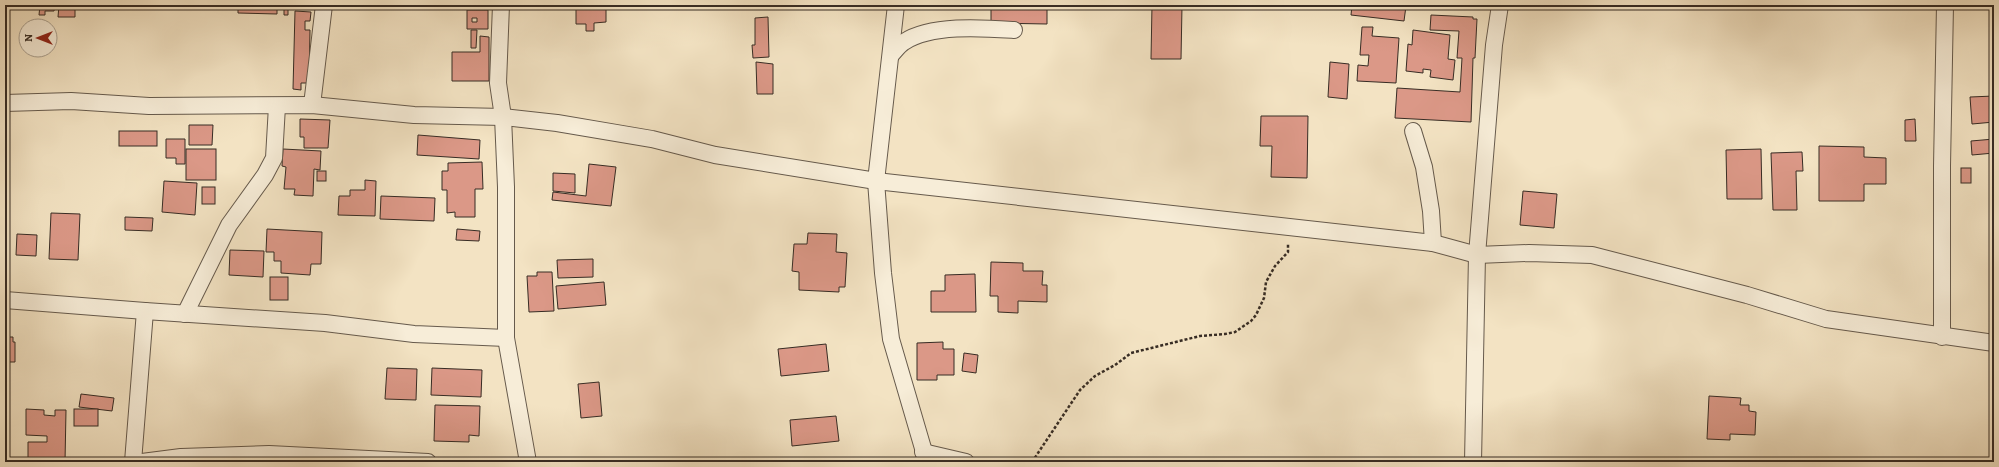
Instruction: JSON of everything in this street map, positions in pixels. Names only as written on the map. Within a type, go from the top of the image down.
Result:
[{"type":"street","points":[[312,105],[324,5]]},
{"type":"street","points":[[501,5],[498,83],[503,117],[506,187],[506,338],[528,462]]},
{"type":"street","points":[[896,5],[876,181],[883,273],[891,339],[925,457],[966,462]]},
{"type":"street","points":[[1473,462],[1477,255],[1494,45],[1500,5]]},
{"type":"street","points":[[1942,337],[1942,166],[1945,5]]},
{"type":"street","points":[[891,55],[904,42],[922,34],[974,28],[1014,30]]},
{"type":"street","points":[[5,103],[71,101],[149,106],[312,105],[414,115],[503,117],[557,123],[652,139],[715,155],[876,181],[1433,243],[1477,255],[1529,253],[1592,255],[1732,291],[1826,319],[1942,337],[1994,343]]},
{"type":"street","points":[[185,314],[229,225],[265,176],[274,158],[277,106]]},
{"type":"street","points":[[1412,131],[1424,167],[1432,211],[1433,243]]},
{"type":"street","points":[[5,300],[325,323],[414,334],[506,338]]},
{"type":"street","points":[[133,462],[145,311]]},
{"type":"street","points":[[142,462],[181,457],[269,454],[428,462]]},
{"type":"path","points":[[1032,462],[1080,390],[1095,376],[1116,365],[1131,353],[1200,336],[1230,333],[1251,321],[1264,298],[1266,282],[1275,266],[1288,252],[1288,226]]},
{"type":"building","points":[[40,5],[55,5],[54,11],[45,11],[45,15],[39,15]]},
{"type":"building","points":[[59,5],[83,5],[82,8],[75,8],[75,17],[58,17]]},
{"type":"building","points":[[238,5],[288,5],[288,15],[284,15],[284,8],[277,8],[277,14],[238,13]]},
{"type":"building","points":[[576,5],[600,5],[600,8],[606,7],[606,22],[594,23],[594,31],[586,31],[586,24],[576,24]]},
{"type":"building","points":[[991,5],[1047,5],[1047,24],[991,23]]},
{"type":"building","points":[[1152,5],[1182,6],[1181,59],[1151,59]]},
{"type":"building","points":[[1352,5],[1406,6],[1404,21],[1351,15]]},
{"type":"building","points":[[467,10],[488,10],[488,29],[467,29]],"holes":[[[472,18],[477,18],[477,22],[472,22]]]},
{"type":"building","points":[[295,11],[311,12],[310,21],[305,21],[305,30],[310,30],[309,83],[301,83],[301,90],[293,89]]},
{"type":"building","points":[[1431,15],[1473,17],[1473,19],[1477,19],[1475,58],[1473,58],[1471,122],[1395,118],[1397,88],[1460,92],[1462,58],[1457,58],[1459,31],[1430,30]]},
{"type":"building","points":[[768,17],[769,57],[753,58],[752,45],[755,45],[755,18]]},
{"type":"building","points":[[1362,27],[1373,27],[1372,36],[1399,38],[1396,83],[1357,81],[1358,65],[1368,66],[1369,55],[1360,55]]},
{"type":"building","points":[[471,30],[477,30],[476,48],[471,48]]},
{"type":"building","points":[[1413,30],[1450,35],[1448,59],[1455,60],[1453,80],[1430,77],[1431,70],[1423,69],[1423,73],[1406,71],[1408,44],[1412,45]]},
{"type":"building","points":[[480,36],[489,37],[489,81],[452,81],[452,52],[480,52]]},
{"type":"building","points":[[756,62],[773,64],[773,94],[757,94]]},
{"type":"building","points":[[1330,62],[1349,64],[1347,99],[1328,97]]},
{"type":"building","points":[[1994,96],[1994,122],[1972,124],[1970,97]]},
{"type":"building","points":[[1261,116],[1308,116],[1307,178],[1271,177],[1272,146],[1260,146]]},
{"type":"building","points":[[300,119],[330,120],[328,148],[304,148],[304,137],[300,137]]},
{"type":"building","points":[[1915,119],[1916,141],[1905,141],[1905,120]]},
{"type":"building","points":[[189,125],[213,125],[212,145],[189,145]]},
{"type":"building","points":[[119,131],[157,131],[157,146],[119,146]]},
{"type":"building","points":[[418,135],[480,140],[479,159],[417,155]]},
{"type":"building","points":[[166,139],[185,139],[185,164],[176,164],[176,158],[166,158]]},
{"type":"building","points":[[1994,139],[1994,153],[1972,155],[1971,141]]},
{"type":"building","points":[[1819,146],[1864,147],[1864,157],[1886,158],[1886,184],[1864,184],[1864,201],[1819,201]]},
{"type":"building","points":[[186,149],[216,149],[216,180],[186,180]]},
{"type":"building","points":[[283,149],[321,151],[320,170],[314,169],[313,196],[294,195],[295,189],[284,189],[286,167],[282,166]]},
{"type":"building","points":[[1761,149],[1762,199],[1727,199],[1726,150]]},
{"type":"building","points":[[1802,152],[1803,171],[1796,171],[1797,210],[1773,210],[1771,153]]},
{"type":"building","points":[[482,162],[483,189],[475,189],[475,217],[455,217],[455,212],[447,213],[447,190],[442,190],[442,171],[448,171],[448,163]]},
{"type":"building","points":[[589,164],[616,167],[611,206],[552,200],[553,192],[586,196]]},
{"type":"building","points":[[1961,168],[1971,168],[1971,183],[1961,183]]},
{"type":"building","points":[[317,171],[326,171],[326,181],[317,181]]},
{"type":"building","points":[[553,173],[575,174],[575,193],[553,191]]},
{"type":"building","points":[[365,180],[376,181],[375,216],[338,215],[339,196],[350,196],[350,190],[365,190]]},
{"type":"building","points":[[164,181],[197,183],[195,215],[162,212]]},
{"type":"building","points":[[202,187],[215,187],[215,204],[202,204]]},
{"type":"building","points":[[1523,191],[1557,194],[1554,228],[1520,225]]},
{"type":"building","points":[[381,196],[435,198],[434,221],[380,219]]},
{"type":"building","points":[[51,213],[80,214],[78,260],[49,259]]},
{"type":"building","points":[[125,217],[153,218],[152,231],[125,230]]},
{"type":"building","points":[[267,229],[322,232],[321,264],[311,264],[310,275],[281,273],[281,261],[274,261],[274,252],[266,252]]},
{"type":"building","points":[[457,229],[480,231],[479,241],[456,240]]},
{"type":"building","points":[[808,233],[837,234],[836,252],[847,253],[845,287],[839,287],[839,292],[799,290],[799,272],[792,271],[794,244],[807,244]]},
{"type":"building","points":[[17,234],[37,235],[36,256],[16,255]]},
{"type":"building","points":[[230,250],[264,251],[263,277],[229,275]]},
{"type":"building","points":[[593,259],[593,277],[558,278],[557,260]]},
{"type":"building","points":[[991,262],[1023,263],[1023,271],[1043,271],[1042,285],[1047,285],[1047,302],[1018,301],[1018,313],[998,312],[998,296],[990,296]]},
{"type":"building","points":[[537,272],[552,272],[554,311],[529,312],[527,276],[537,276]]},
{"type":"building","points":[[975,274],[976,312],[931,312],[931,291],[945,291],[945,275]]},
{"type":"building","points":[[270,277],[288,277],[288,300],[270,300]]},
{"type":"building","points":[[604,282],[606,305],[558,309],[556,286]]},
{"type":"building","points":[[5,337],[13,337],[13,342],[15,342],[15,362],[8,362],[8,368],[5,368]]},
{"type":"building","points":[[943,342],[943,349],[954,349],[954,375],[937,375],[937,380],[917,380],[917,343]]},
{"type":"building","points":[[826,344],[829,371],[781,376],[778,349]]},
{"type":"building","points":[[964,353],[978,355],[976,373],[962,371]]},
{"type":"building","points":[[387,368],[417,369],[416,400],[385,399]]},
{"type":"building","points":[[432,368],[482,370],[481,397],[431,395]]},
{"type":"building","points":[[599,382],[602,416],[581,418],[578,384]]},
{"type":"building","points":[[81,394],[114,398],[112,411],[79,407]]},
{"type":"building","points":[[1709,396],[1741,398],[1740,405],[1749,405],[1749,411],[1756,412],[1755,435],[1730,434],[1730,440],[1707,439]]},
{"type":"building","points":[[435,405],[480,406],[479,436],[469,435],[469,442],[434,441]]},
{"type":"building","points":[[26,409],[44,410],[44,415],[55,416],[55,410],[66,410],[65,462],[28,462],[28,442],[47,442],[47,436],[26,435]]},
{"type":"building","points":[[74,409],[98,409],[98,426],[74,426]]},
{"type":"building","points":[[836,416],[839,441],[792,446],[790,420]]}]
